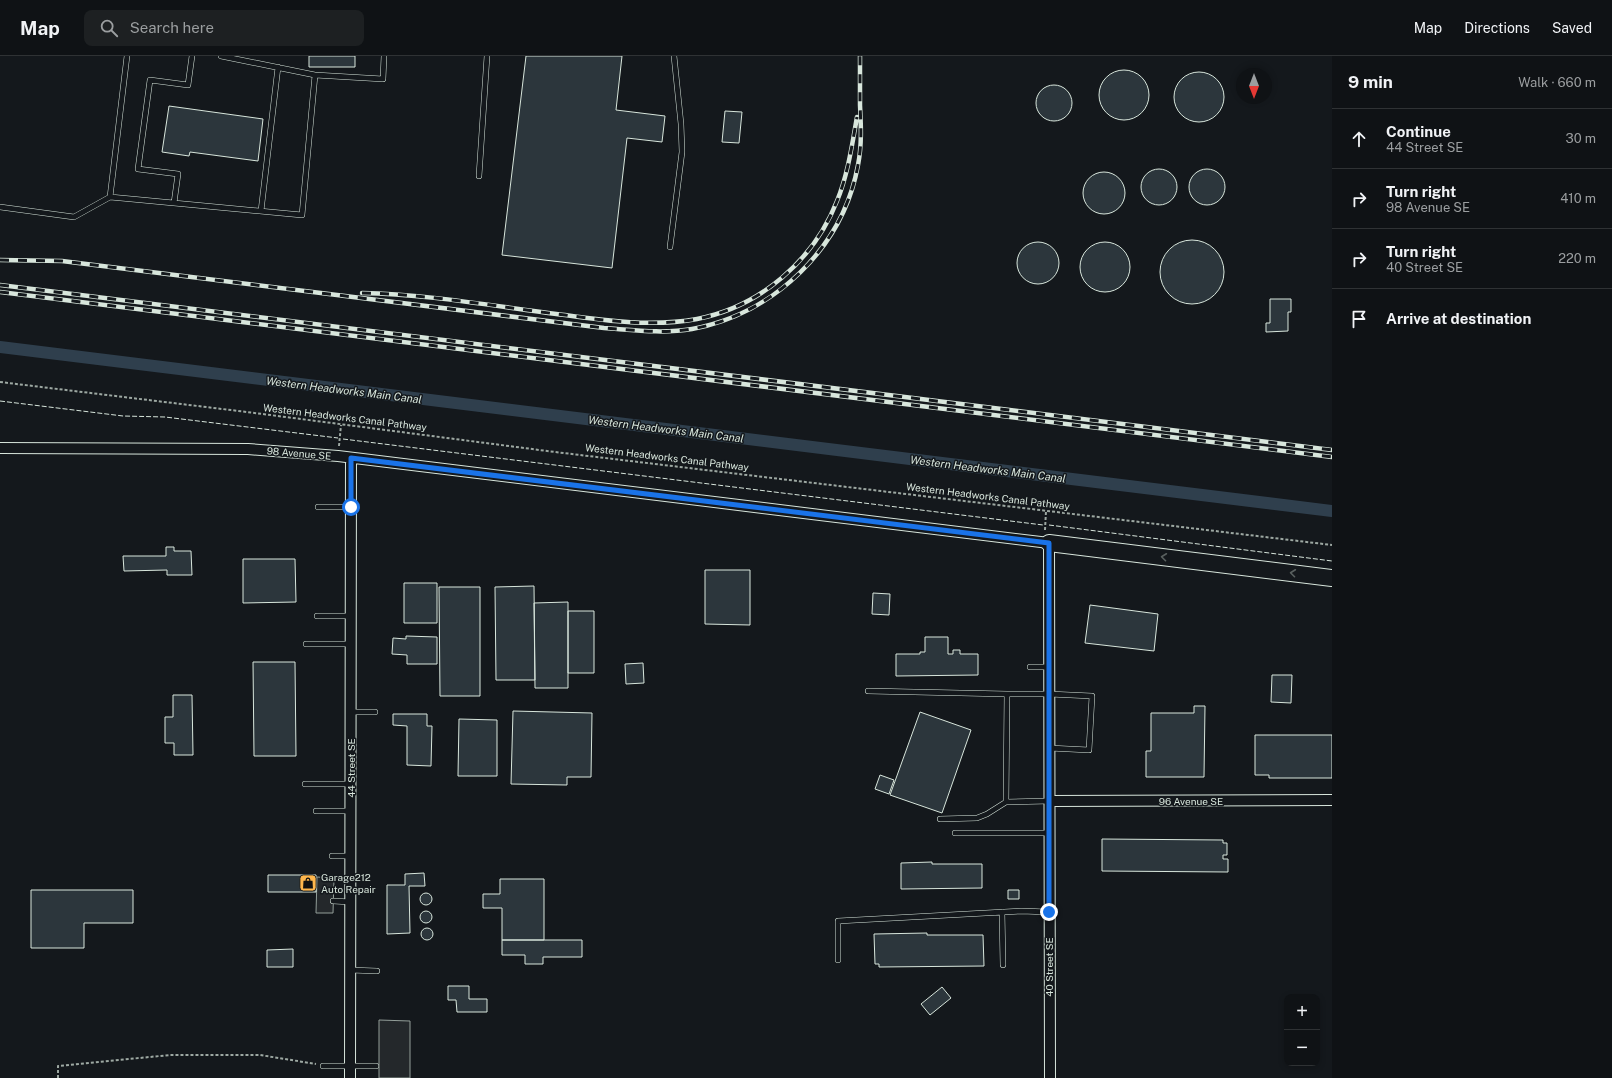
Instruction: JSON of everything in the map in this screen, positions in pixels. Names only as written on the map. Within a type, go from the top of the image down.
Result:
[{"type":"main road","points":[[1049,543],[1332,578]]},
{"type":"street","name":"98 Avenue SE","points":[[0,448],[248,448],[338,456],[1049,543]]},
{"type":"street","name":"44 Street SE","points":[[350,1078],[351,458]]},
{"type":"street","name":"40 Street SE","points":[[1049,543],[1050,1078]]},
{"type":"street","name":"96 Avenue SE","points":[[1049,801],[1332,800]]},
{"type":"lane","points":[[110,197],[127,56]]},
{"type":"lane","points":[[174,203],[178,174],[138,169],[150,80],[188,85],[192,56]]},
{"type":"lane","points":[[221,56],[315,75],[383,79],[384,56]]},
{"type":"lane","points":[[479,176],[487,56]]},
{"type":"lane","points":[[670,247],[682,152],[682,124],[674,56]]},
{"type":"lane","points":[[261,211],[278,67]]},
{"type":"lane","points":[[0,207],[74,217],[110,197],[302,215],[315,75]]},
{"type":"lane","points":[[318,507],[351,507]]},
{"type":"lane","points":[[317,616],[351,616]]},
{"type":"lane","points":[[306,644],[351,644]]},
{"type":"lane","points":[[1030,667],[1049,667]]},
{"type":"lane","points":[[868,691],[1092,696],[1089,750],[1049,748]]},
{"type":"lane","points":[[1006,802],[1007,694]]},
{"type":"lane","points":[[351,712],[375,712]]},
{"type":"lane","points":[[305,784],[351,784]]},
{"type":"lane","points":[[940,819],[977,818],[987,814],[1006,802],[1049,801]]},
{"type":"lane","points":[[316,811],[351,811]]},
{"type":"lane","points":[[955,833],[1049,833]]},
{"type":"lane","points":[[332,856],[351,856]]},
{"type":"lane","points":[[333,901],[350,902]]},
{"type":"lane","points":[[838,960],[838,921],[1002,912],[1049,912]]},
{"type":"lane","points":[[1002,912],[1003,965]]},
{"type":"lane","points":[[350,970],[377,971]]},
{"type":"lane","points":[[323,1066],[376,1066]]},
{"type":"path","name":"Western Headworks Canal Pathway","points":[[0,382],[341,425],[1332,545]]},
{"type":"path","points":[[338,456],[341,425]]},
{"type":"path","points":[[1046,511],[1045,531],[1049,543]]},
{"type":"path","points":[[58,1078],[58,1066],[170,1055],[260,1055],[323,1066]]},
{"type":"shaded area","points":[[317,877],[334,878],[333,913],[316,913]]},
{"type":"shaded area","points":[[379,1020],[410,1021],[410,1078],[379,1078]]},
{"type":"building","points":[[309,56],[355,56],[355,67],[309,67]]},
{"type":"building","points":[[526,56],[622,56],[616,110],[665,116],[662,142],[627,138],[612,268],[502,255]]},
{"type":"building","points":[[1124,70],[1134,72],[1142,77],[1147,85],[1149,95],[1147,105],[1142,113],[1134,118],[1124,120],[1114,118],[1106,113],[1101,105],[1099,95],[1101,85],[1106,77],[1114,72]]},
{"type":"building","points":[[1199,72],[1209,74],[1217,79],[1222,87],[1224,97],[1222,107],[1217,115],[1209,120],[1199,122],[1189,120],[1181,115],[1176,107],[1174,97],[1176,87],[1181,79],[1189,74]]},
{"type":"building","points":[[1057,85],[1067,90],[1071,96],[1071,110],[1067,116],[1061,120],[1051,121],[1041,116],[1037,110],[1036,100],[1041,90],[1047,86]]},
{"type":"building","points":[[169,106],[263,119],[258,161],[190,152],[189,156],[162,152]]},
{"type":"building","points":[[725,111],[742,112],[739,143],[722,142]]},
{"type":"building","points":[[1163,169],[1172,174],[1176,180],[1176,194],[1172,200],[1163,205],[1155,205],[1146,200],[1142,194],[1141,183],[1146,174],[1152,170]]},
{"type":"building","points":[[1211,169],[1220,174],[1224,180],[1224,194],[1220,200],[1211,205],[1203,205],[1194,200],[1190,194],[1189,183],[1194,174],[1200,170]]},
{"type":"building","points":[[1104,172],[1119,178],[1125,193],[1119,208],[1104,214],[1089,208],[1083,193],[1089,178]]},
{"type":"building","points":[[1186,240],[1198,240],[1215,249],[1222,260],[1224,272],[1222,284],[1215,295],[1198,304],[1186,304],[1174,299],[1165,290],[1160,278],[1160,266],[1165,254],[1174,245]]},
{"type":"building","points":[[1038,242],[1053,248],[1059,263],[1053,278],[1038,284],[1023,278],[1017,263],[1023,248]]},
{"type":"building","points":[[1105,242],[1115,244],[1123,249],[1128,257],[1130,267],[1128,277],[1123,285],[1115,290],[1105,292],[1095,290],[1087,285],[1082,277],[1080,267],[1082,257],[1087,249],[1095,244]]},
{"type":"building","points":[[1270,299],[1291,299],[1291,312],[1288,312],[1288,331],[1266,332],[1266,323],[1270,323]]},
{"type":"building","points":[[166,547],[174,547],[174,551],[191,551],[192,575],[167,575],[167,570],[124,571],[123,556],[166,556]]},
{"type":"building","points":[[243,559],[295,559],[296,602],[243,603]]},
{"type":"building","points":[[705,570],[750,570],[750,625],[705,624]]},
{"type":"building","points":[[404,583],[437,583],[437,623],[404,623]]},
{"type":"building","points":[[534,586],[535,680],[496,680],[495,587]]},
{"type":"building","points":[[439,587],[480,587],[480,696],[440,696]]},
{"type":"building","points":[[873,593],[890,594],[889,615],[872,614]]},
{"type":"building","points":[[568,602],[568,688],[535,688],[534,603]]},
{"type":"building","points":[[1090,605],[1158,614],[1154,651],[1085,643]]},
{"type":"building","points":[[568,611],[594,611],[594,673],[568,673]]},
{"type":"building","points":[[406,636],[437,637],[437,664],[407,664],[407,655],[392,654],[393,638],[406,639]]},
{"type":"building","points":[[925,637],[948,637],[948,654],[953,654],[953,650],[960,650],[960,654],[978,654],[978,675],[896,676],[896,654],[920,654],[920,652],[925,652]]},
{"type":"building","points":[[253,662],[295,662],[296,756],[254,756]]},
{"type":"building","points":[[643,663],[644,683],[626,684],[625,664]]},
{"type":"building","points":[[1272,675],[1292,675],[1291,703],[1271,702]]},
{"type":"building","points":[[173,695],[192,695],[193,755],[174,755],[174,743],[165,743],[165,717],[173,717]]},
{"type":"building","points":[[1194,706],[1205,706],[1204,777],[1146,777],[1146,751],[1151,751],[1151,713],[1194,713]]},
{"type":"building","points":[[513,711],[592,713],[591,777],[567,777],[567,785],[511,784]]},
{"type":"building","points":[[920,712],[971,730],[942,813],[890,795]]},
{"type":"building","points":[[393,714],[427,714],[427,726],[432,726],[431,766],[407,765],[407,726],[393,725]]},
{"type":"building","points":[[459,719],[497,720],[497,776],[458,776]]},
{"type":"building","points":[[1255,735],[1332,735],[1332,778],[1269,778],[1269,775],[1255,775]]},
{"type":"building","points":[[880,775],[894,780],[889,794],[875,789]]},
{"type":"building","points":[[1102,839],[1223,840],[1223,843],[1227,843],[1227,855],[1223,855],[1223,859],[1228,859],[1228,872],[1102,871]]},
{"type":"building","points":[[932,862],[932,864],[982,864],[982,888],[901,889],[901,863]]},
{"type":"building","points":[[424,873],[425,886],[409,886],[410,933],[387,934],[387,885],[405,885],[405,874]]},
{"type":"building","points":[[268,875],[316,875],[316,892],[268,892]]},
{"type":"building","points":[[500,879],[544,879],[544,940],[502,940],[502,908],[483,908],[483,894],[500,894]]},
{"type":"building","points":[[31,890],[133,890],[133,923],[84,923],[84,948],[31,948]]},
{"type":"building","points":[[1008,890],[1019,890],[1019,899],[1008,899]]},
{"type":"building","points":[[426,893],[430,895],[432,899],[430,903],[426,905],[422,903],[420,899],[422,895]]},
{"type":"building","points":[[424,911],[428,911],[432,917],[428,923],[424,923],[420,919],[420,915]]},
{"type":"building","points":[[427,928],[431,930],[433,934],[431,938],[427,940],[423,938],[421,934],[423,930]]},
{"type":"building","points":[[927,933],[927,935],[983,935],[984,966],[879,967],[879,964],[875,964],[874,934]]},
{"type":"building","points":[[502,940],[582,940],[582,957],[543,957],[543,964],[525,964],[525,955],[502,955]]},
{"type":"building","points":[[293,949],[293,967],[267,967],[267,950]]},
{"type":"building","points":[[448,986],[469,986],[469,999],[487,999],[487,1012],[457,1012],[456,1000],[448,1000]]},
{"type":"building","points":[[942,987],[951,998],[930,1015],[921,1004]]},
{"type":"waterway","name":"Western Headworks Main Canal","points":[[0,347],[1332,511]]},
{"type":"railway","points":[[0,260],[62,261],[604,328],[637,331],[692,329],[722,321],[750,309],[777,292],[800,272],[821,249],[837,224],[850,195],[859,158],[861,135],[860,56]]},
{"type":"railway","points":[[362,293],[438,298],[598,319],[647,323],[664,323],[697,319],[720,313],[742,304],[763,292],[782,278],[814,243],[827,223],[841,191],[857,117]]},
{"type":"railway","points":[[0,285],[1332,450]]},
{"type":"railway","points":[[0,292],[1332,457]]},
{"type":"fence","points":[[0,401],[123,416],[165,417],[338,438]]},
{"type":"fence","points":[[343,439],[1043,525]]},
{"type":"fence","points":[[1049,525],[1332,561]]},
{"type":"place","name":"Garage212 Auto Repair","points":[[308,883]]},
{"type":"route","points":[[351,507],[351,458],[1049,543],[1049,912]]}]
